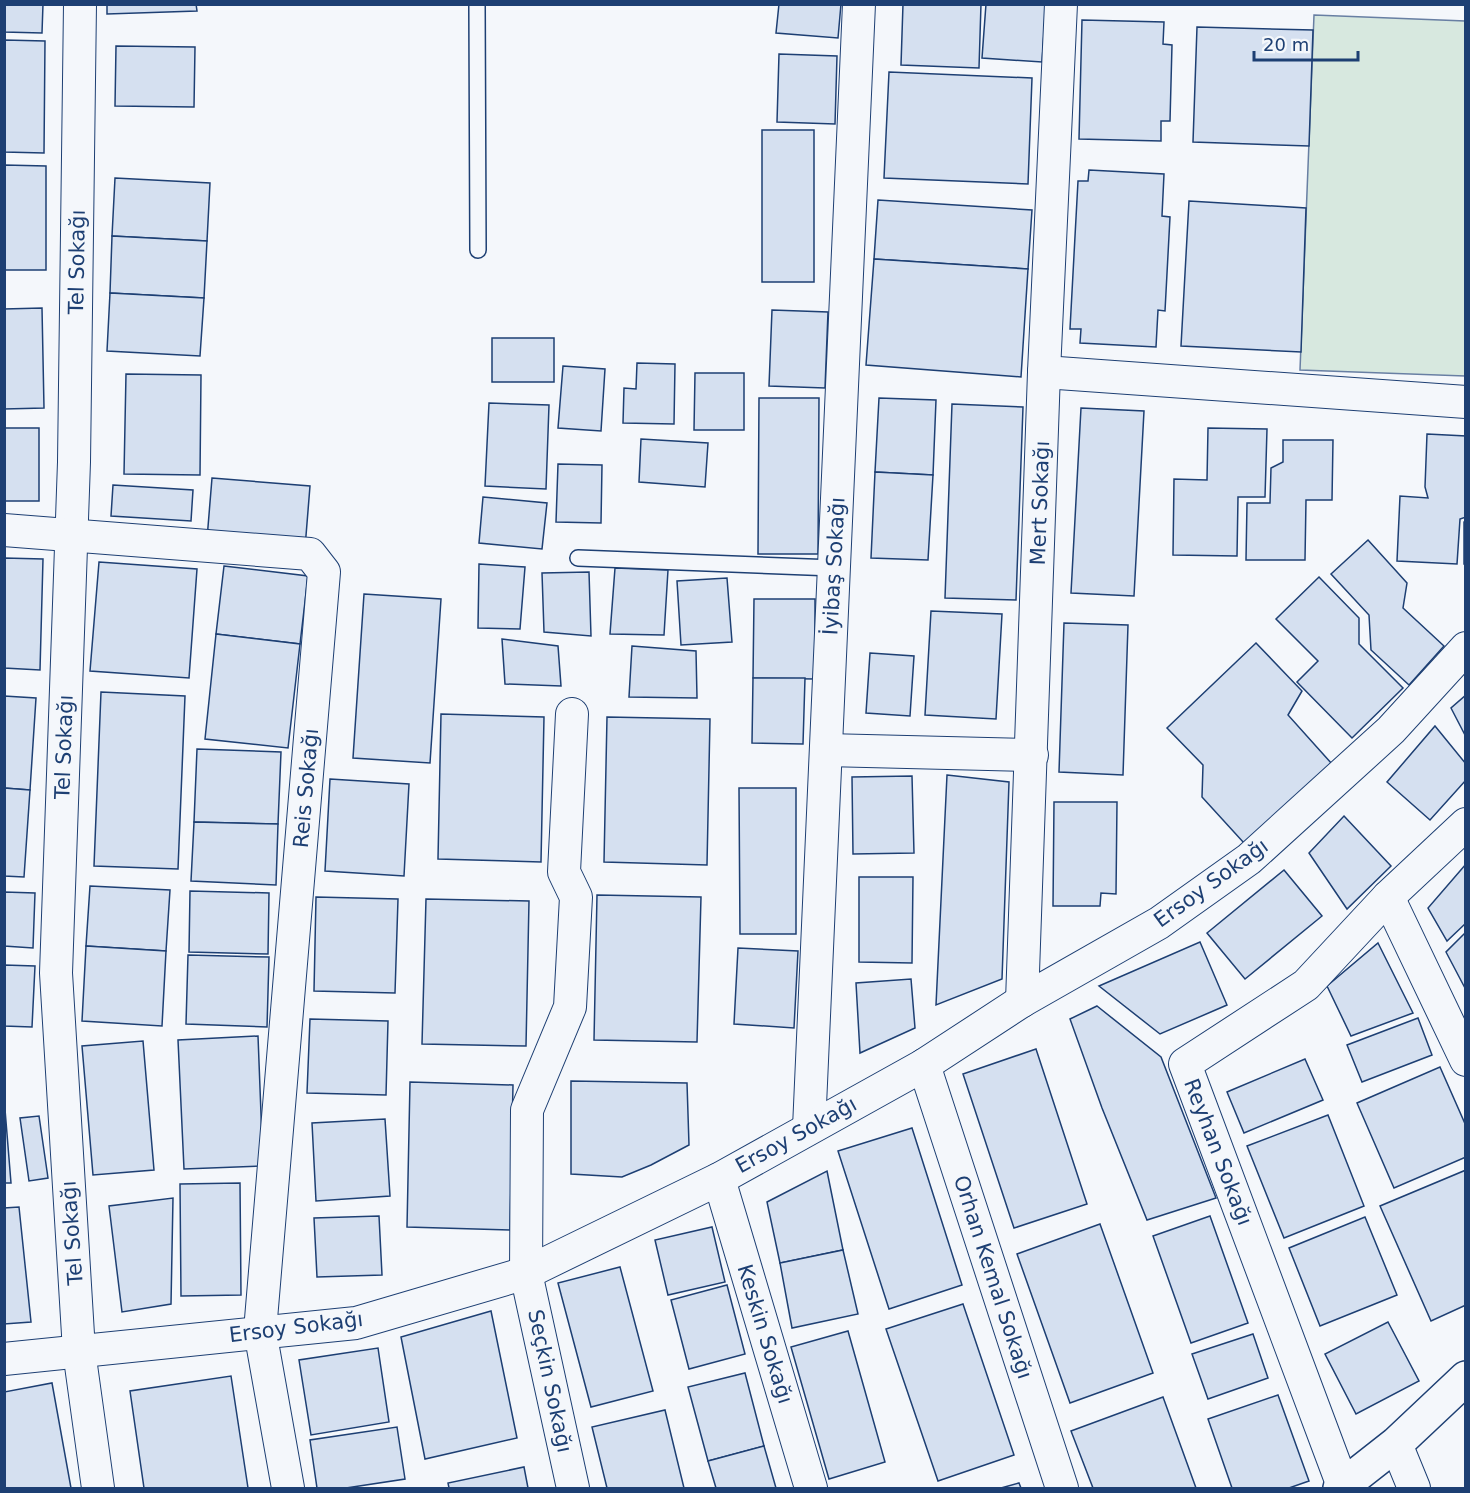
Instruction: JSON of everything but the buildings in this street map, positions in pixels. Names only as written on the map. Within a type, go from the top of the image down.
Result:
[{"type":"main road","points":[[1342,1487],[1396,1444],[1466,1378]]},
{"type":"street","name":"Tel Sokağı","points":[[80,4],[74,462],[56,973],[79,1351],[98,1488]]},
{"type":"street","name":"İyibaş Sokağı","points":[[809,1128],[859,4]]},
{"type":"street","name":"Mert Sokağı","points":[[1022,1001],[1044,372],[1062,4]]},
{"type":"street","points":[[1044,372],[1466,402]]},
{"type":"street","name":"Reis Sokağı","points":[[4,530],[310,554],[324,572],[260,1331],[288,1488]]},
{"type":"street","name":"Ersoy Sokağı","points":[[4,1359],[260,1331],[356,1323],[526,1273],[719,1179],[924,1065],[1022,1001],[1159,923],[1249,859],[1391,730],[1466,648]]},
{"type":"street","name":"Seçkin Sokağı","points":[[572,714],[564,872],[576,897],[570,1007],[527,1110],[526,1273],[573,1488]]},
{"type":"street","points":[[826,750],[1032,755]]},
{"type":"street","name":"Reyhan Sokağı","points":[[1342,1487],[1185,1064],[1306,985],[1388,897],[1466,824]]},
{"type":"street","points":[[1388,897],[1466,1060]]},
{"type":"street","name":"Orhan Kemal Sokağı","points":[[924,1065],[1062,1488]]},
{"type":"street","name":"Keskin Sokağı","points":[[719,1179],[811,1488]]},
{"type":"street","points":[[1396,1444],[1414,1488]]},
{"type":"lane","points":[[477,4],[478,250]]},
{"type":"lane","points":[[578,558],[834,568]]},
{"type":"shaded area","points":[[1314,15],[1465,21],[1465,376],[1300,370]]}]
